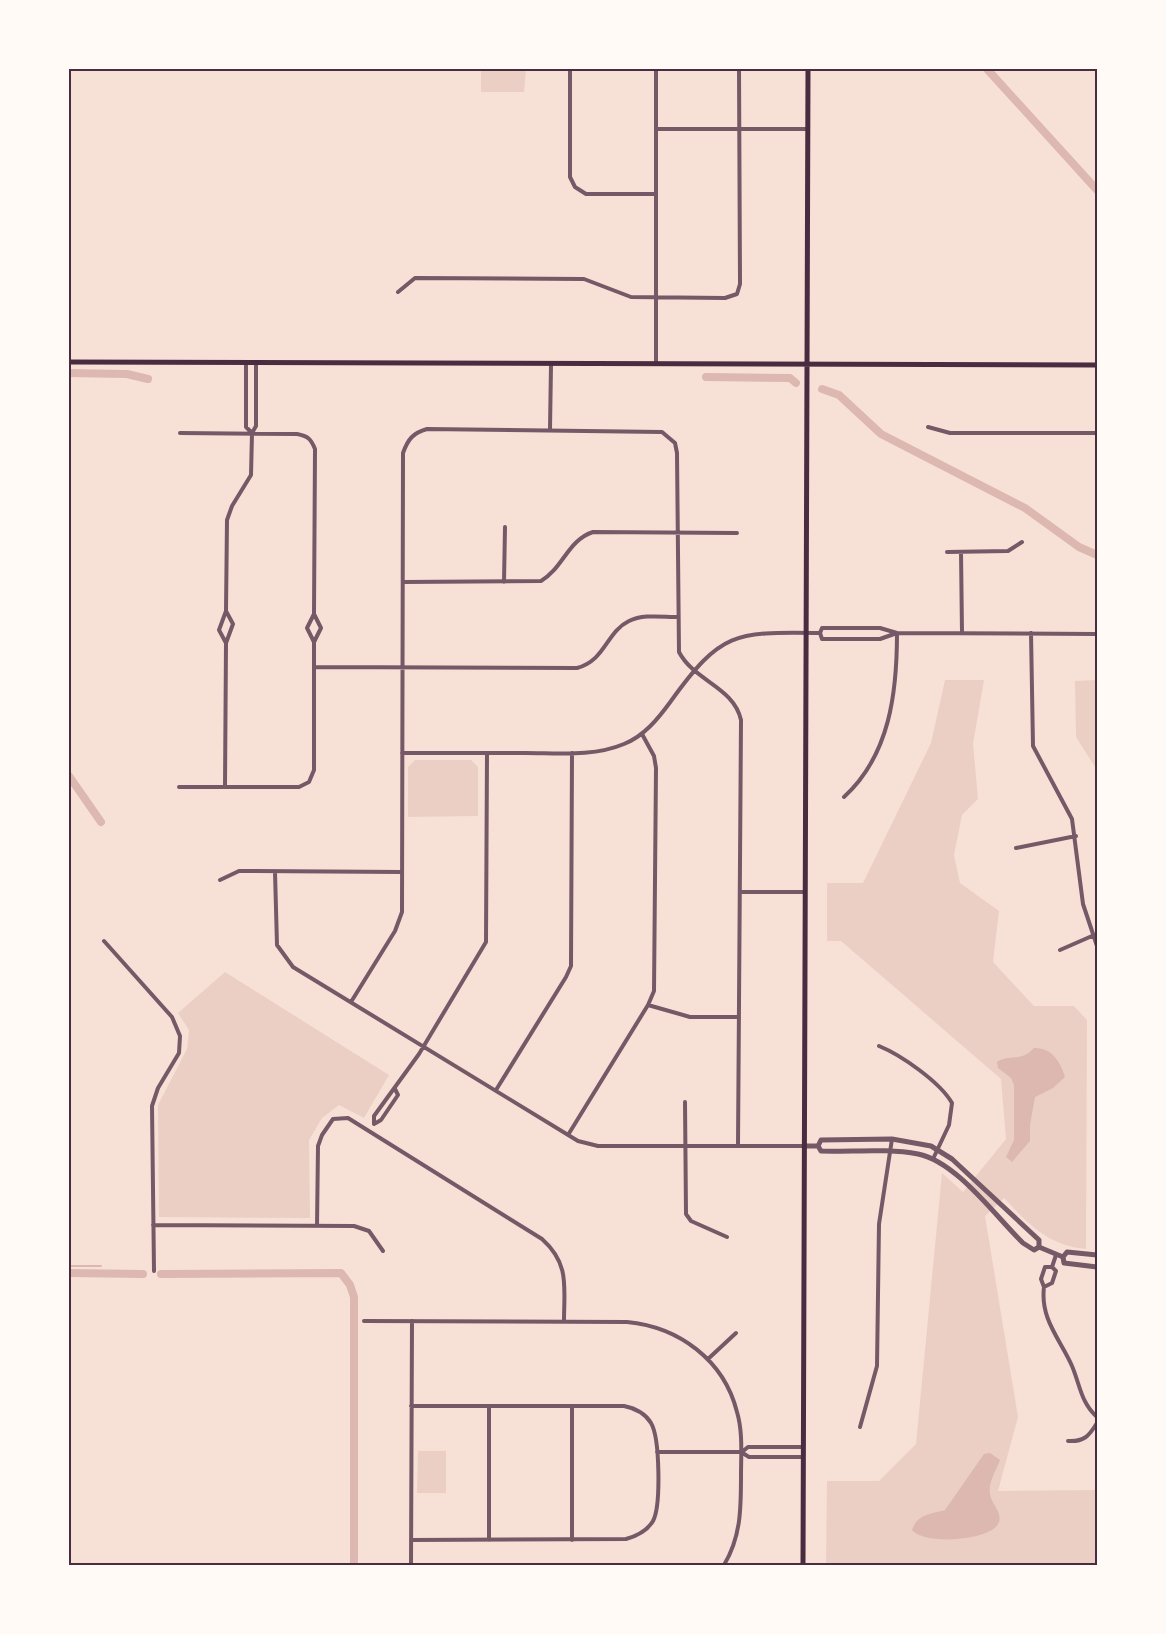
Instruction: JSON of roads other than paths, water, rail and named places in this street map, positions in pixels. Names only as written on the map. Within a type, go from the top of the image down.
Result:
[{"type":"main road","points":[[803,1565],[809,364],[808,69]]},
{"type":"main road","points":[[69,362],[1097,365]]},
{"type":"street","points":[[570,69],[570,177],[575,187],[586,194],[656,194]]},
{"type":"street","points":[[656,69],[656,365]]},
{"type":"street","points":[[398,292],[414,278],[584,279],[631,297],[725,298],[736,294],[740,284],[740,69]]},
{"type":"street","points":[[656,129],[808,129]]},
{"type":"street","points":[[246,364],[246,427],[252,433]]},
{"type":"street","points":[[226,643],[219,630],[226,610],[227,520],[232,506],[251,475],[252,433],[256,426],[256,364]]},
{"type":"street","points":[[550,429],[551,365]]},
{"type":"street","points":[[928,427],[950,433],[1097,433]]},
{"type":"street","points":[[351,1002],[399,923],[402,872],[403,453],[411,436],[428,429],[653,431],[669,437],[675,443],[677,453],[679,652],[693,670],[735,702],[741,720],[738,1146]]},
{"type":"street","points":[[180,433],[305,435],[313,442],[315,449],[314,614],[307,628],[314,642]]},
{"type":"street","points":[[504,582],[505,527]]},
{"type":"street","points":[[403,582],[541,581],[556,569],[575,542],[582,536],[593,532],[736,533]]},
{"type":"street","points":[[947,552],[1008,551],[1022,542]]},
{"type":"street","points":[[961,552],[962,633]]},
{"type":"street","points":[[225,787],[226,643],[233,624],[226,610]]},
{"type":"street","points":[[179,787],[298,787],[309,782],[314,770],[314,642],[321,628],[314,614]]},
{"type":"street","points":[[314,667],[577,668],[589,664],[618,629],[629,621],[642,617],[677,617]]},
{"type":"street","points":[[897,633],[880,639],[822,639],[820,633],[822,628],[880,628],[897,633],[1097,634]]},
{"type":"street","points":[[402,753],[572,753],[611,749],[642,734],[661,715],[693,670],[714,650],[740,637],[764,632],[820,633]]},
{"type":"street","points":[[844,797],[861,782],[886,731],[897,675],[897,633]]},
{"type":"street","points":[[1031,633],[1033,746],[1039,762],[1067,806],[1076,836],[1083,904],[1097,946]]},
{"type":"street","points":[[568,1135],[648,1005],[654,991],[657,780],[654,756],[642,734]]},
{"type":"street","points":[[374,1124],[374,1116],[424,1046],[486,942],[487,753]]},
{"type":"street","points":[[496,1090],[566,977],[570,966],[572,753]]},
{"type":"street","points":[[1016,848],[1076,836]]},
{"type":"street","points":[[220,880],[239,871],[402,872]]},
{"type":"street","points":[[275,872],[275,935],[280,953],[293,967],[568,1135],[587,1144],[598,1146],[818,1146]]},
{"type":"street","points":[[740,892],[806,892]]},
{"type":"street","points":[[1060,950],[1092,936]]},
{"type":"street","points":[[104,941],[172,1017],[180,1036],[179,1053],[158,1088],[152,1106],[154,1271]]},
{"type":"street","points":[[648,1005],[690,1017],[739,1017]]},
{"type":"street","points":[[879,1046],[897,1053],[949,1099],[952,1116],[933,1159]]},
{"type":"street","points":[[369,1132],[374,1124],[381,1120],[398,1095],[395,1089]]},
{"type":"street","points":[[685,1102],[686,1214],[691,1221],[726,1237]]},
{"type":"street","points":[[317,1226],[318,1146],[329,1123],[338,1117],[348,1118],[542,1239],[554,1249],[565,1279],[564,1321]]},
{"type":"street","points":[[818,1146],[821,1140],[892,1139],[921,1143],[938,1150],[969,1172],[1028,1233],[1039,1240],[1039,1247]]},
{"type":"street","points":[[860,1427],[877,1366],[879,1224],[892,1139]]},
{"type":"street","points":[[818,1146],[821,1151],[919,1154],[933,1159],[961,1180],[1023,1243],[1034,1251],[1039,1247]]},
{"type":"street","points":[[153,1225],[361,1227],[377,1240],[383,1251]]},
{"type":"street","points":[[1039,1247],[1063,1257]]},
{"type":"street","points":[[1097,1255],[1066,1252],[1063,1257],[1064,1263],[1097,1267]]},
{"type":"street","points":[[1052,1267],[1056,1255]]},
{"type":"street","points":[[1052,1267],[1045,1267],[1041,1279],[1047,1319],[1071,1364],[1084,1402],[1097,1416]]},
{"type":"street","points":[[1044,1287],[1052,1283],[1056,1272],[1052,1267]]},
{"type":"street","points":[[364,1321],[627,1322],[652,1326],[683,1339],[708,1359],[722,1377],[734,1400],[740,1424],[739,1525],[724,1565]]},
{"type":"street","points":[[411,1565],[412,1321]]},
{"type":"street","points":[[708,1359],[736,1333]]},
{"type":"street","points":[[411,1406],[624,1406],[643,1413],[651,1422],[657,1437],[656,1509],[647,1529],[626,1539],[411,1540]]},
{"type":"street","points":[[489,1406],[489,1540]]},
{"type":"street","points":[[572,1406],[572,1540]]},
{"type":"street","points":[[1068,1441],[1080,1441],[1090,1435],[1097,1423]]},
{"type":"street","points":[[741,1452],[748,1447],[803,1447]]},
{"type":"street","points":[[657,1452],[741,1452],[749,1457],[802,1457]]},
{"type":"waterway","points":[[987,69],[1097,190]]},
{"type":"waterway","points":[[69,373],[127,374],[148,379]]},
{"type":"waterway","points":[[706,377],[790,378],[796,383]]},
{"type":"waterway","points":[[822,389],[839,395],[881,434],[1025,508],[1079,547],[1097,555]]},
{"type":"waterway","points":[[69,776],[101,822]]},
{"type":"waterway","points":[[69,1266],[101,1266]]},
{"type":"waterway","points":[[69,1273],[143,1274]]},
{"type":"waterway","points":[[161,1274],[341,1273],[350,1285],[354,1297],[354,1565]]}]
